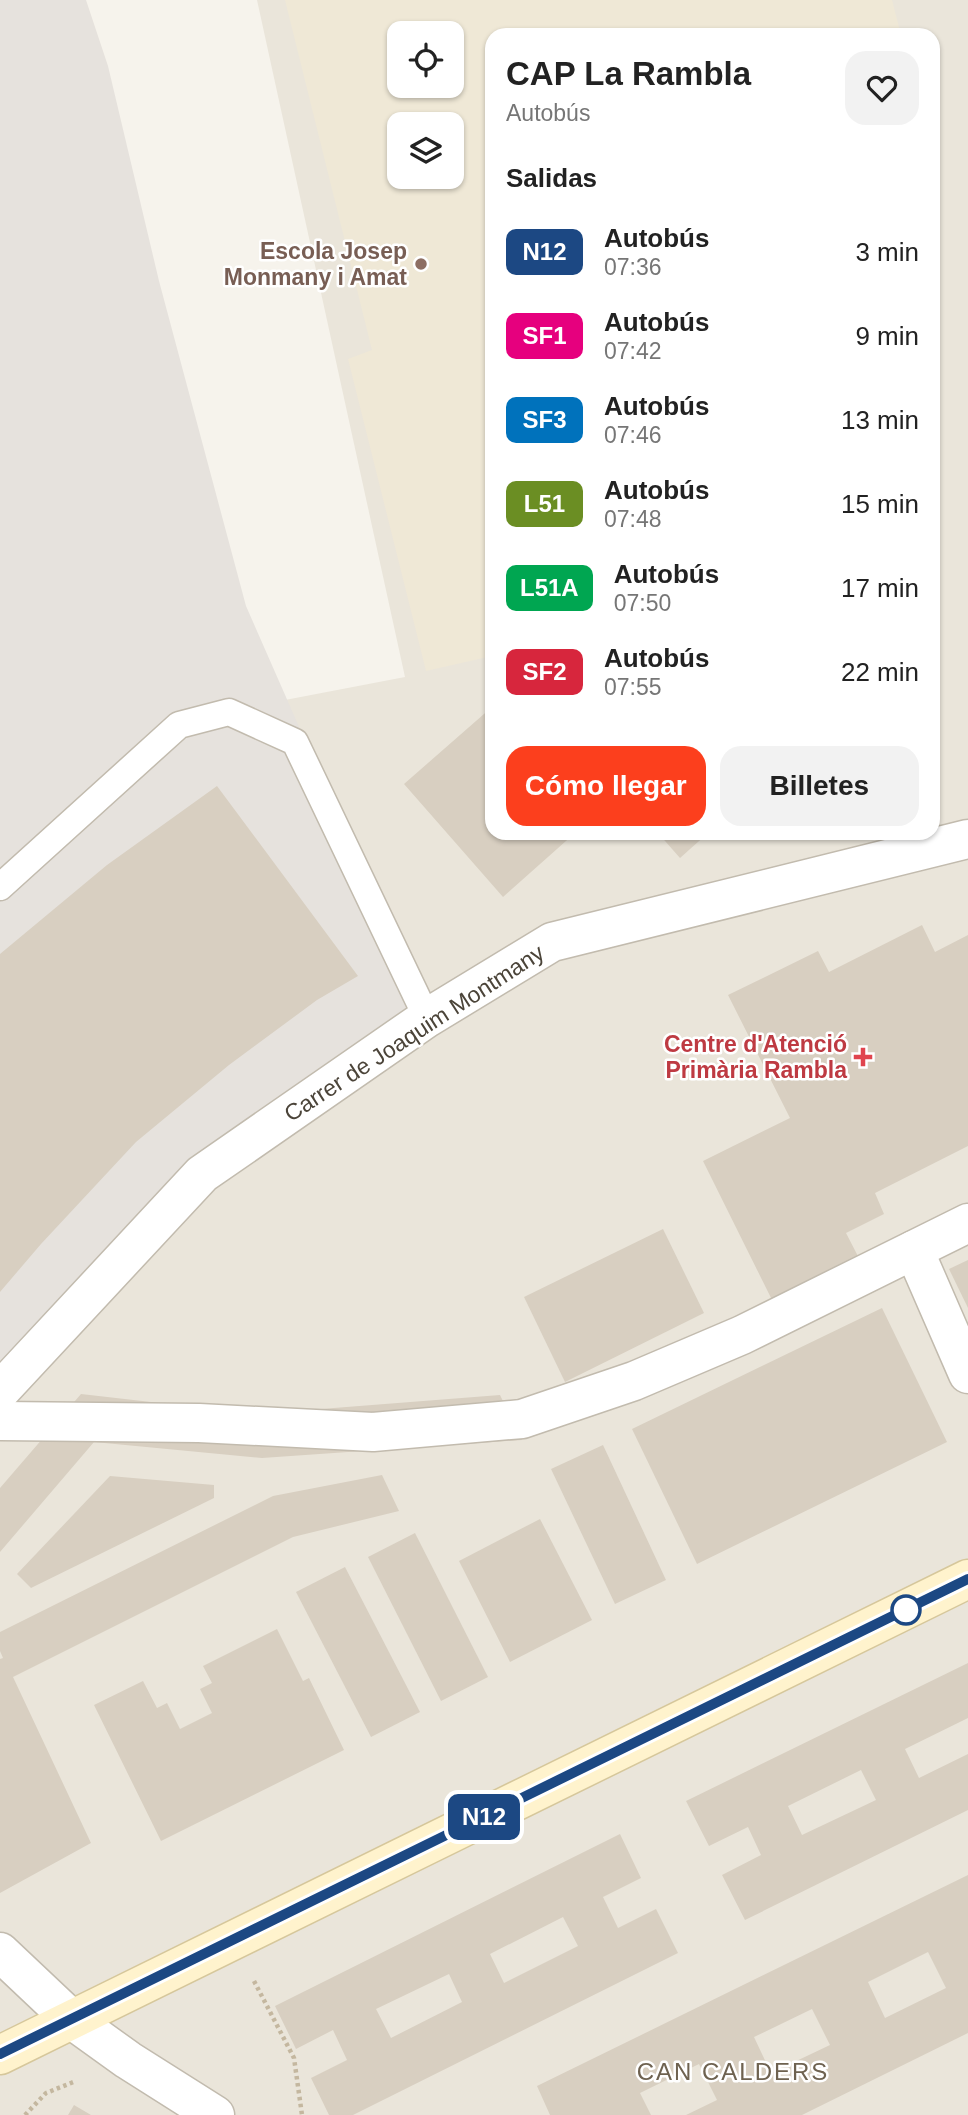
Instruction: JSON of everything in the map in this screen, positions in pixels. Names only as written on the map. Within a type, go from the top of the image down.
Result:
[{"type":"street","name":"Carrer de Joaquim Montmany","points":[[0,1391],[202,1174],[427,1018],[552,942],[968,839]]},
{"type":"street","points":[[0,1421],[199,1423],[373,1432],[522,1419],[634,1381],[742,1335],[968,1223]]},
{"type":"street","points":[[914,1250],[968,1374]]},
{"type":"street","points":[[0,2054],[968,1579]]},
{"type":"street","points":[[0,1952],[71,2019],[128,2060],[215,2115]]},
{"type":"lane","points":[[0,887],[179,724],[229,712],[295,742],[427,1018]]},
{"type":"path","points":[[267,2006],[294,2058],[302,2115]]},
{"type":"shaded area","points":[[0,0],[86,0],[108,66],[159,281],[246,606],[427,1018],[200,1195],[0,1416]]},
{"type":"shaded area","points":[[257,0],[968,0],[968,2115],[0,2115],[0,1416],[200,1195],[427,1018],[285,700],[405,677]]},
{"type":"shaded area","name":"Escola Josep Monmany i Amat","points":[[285,0],[892,0],[899,28],[485,28],[485,658],[426,671],[348,359],[372,350]]},
{"type":"building","points":[[485,713],[485,840],[567,840],[503,897],[404,784]]},
{"type":"building","points":[[217,786],[358,976],[317,1000],[229,1065],[136,1142],[0,1292],[0,954],[107,865]]},
{"type":"building","points":[[664,840],[700,840],[680,858]]},
{"type":"building","name":"Centre d'Atenció Primària Rambla","points":[[922,925],[935,952],[968,935],[968,1146],[875,1193],[884,1214],[846,1233],[862,1264],[776,1308],[703,1161],[790,1118],[728,995],[818,951],[829,972]]},
{"type":"building","points":[[663,1229],[704,1313],[565,1382],[524,1297]]},
{"type":"building","points":[[968,1260],[968,1308],[949,1269]]},
{"type":"building","points":[[882,1308],[947,1442],[697,1564],[632,1429]]},
{"type":"building","points":[[81,1394],[257,1414],[500,1395],[522,1440],[262,1458],[94,1442],[0,1552],[0,1488]]},
{"type":"building","points":[[603,1445],[666,1580],[615,1604],[551,1469]]},
{"type":"building","points":[[382,1475],[399,1511],[293,1537],[13,1677],[91,1843],[0,1893],[0,1659],[3,1658],[0,1651],[0,1632],[273,1496]]},
{"type":"building","points":[[110,1476],[214,1485],[214,1498],[31,1588],[17,1574]]},
{"type":"building","points":[[540,1519],[592,1620],[510,1662],[459,1561]]},
{"type":"building","points":[[415,1533],[488,1677],[441,1701],[368,1557]]},
{"type":"building","points":[[345,1567],[420,1712],[371,1737],[296,1592]]},
{"type":"building","points":[[277,1629],[303,1681],[309,1678],[344,1750],[161,1841],[94,1705],[143,1681],[157,1708],[167,1703],[180,1729],[212,1713],[200,1689],[212,1683],[203,1666]]},
{"type":"building","points":[[968,1663],[968,1718],[905,1749],[919,1778],[968,1754],[968,1810],[745,1920],[722,1875],[761,1855],[748,1827],[709,1846],[686,1801]],"holes":[[[861,1770],[876,1800],[802,1835],[788,1806]]]},
{"type":"building","points":[[620,1834],[641,1878],[603,1897],[618,1928],[656,1909],[678,1953],[353,2115],[329,2115],[311,2078],[347,2060],[333,2030],[296,2049],[275,2006]],"holes":[[[563,1917],[578,1946],[504,1983],[490,1954]],[[449,1974],[462,2002],[391,2038],[376,2009]]]},
{"type":"building","points":[[968,1875],[968,2033],[802,2115],[686,2115],[717,2100],[699,2064],[640,2093],[651,2115],[550,2115],[537,2086]],"holes":[[[928,1952],[946,1988],[885,2018],[868,1982]],[[812,2009],[830,2045],[771,2073],[754,2037]]]},
{"type":"building","points":[[74,2105],[91,2115],[68,2115]]},
{"type":"bus line","name":"N12","points":[[0,2054],[968,1579]]},
{"type":"place","name":"Escola Josep Monmany i Amat","points":[[421,264]]},
{"type":"place","name":"Centre d'Atenció Primària Rambla","points":[[863,1057]]},
{"type":"district","name":"CAN CALDERS","points":[[733,2072]]}]
